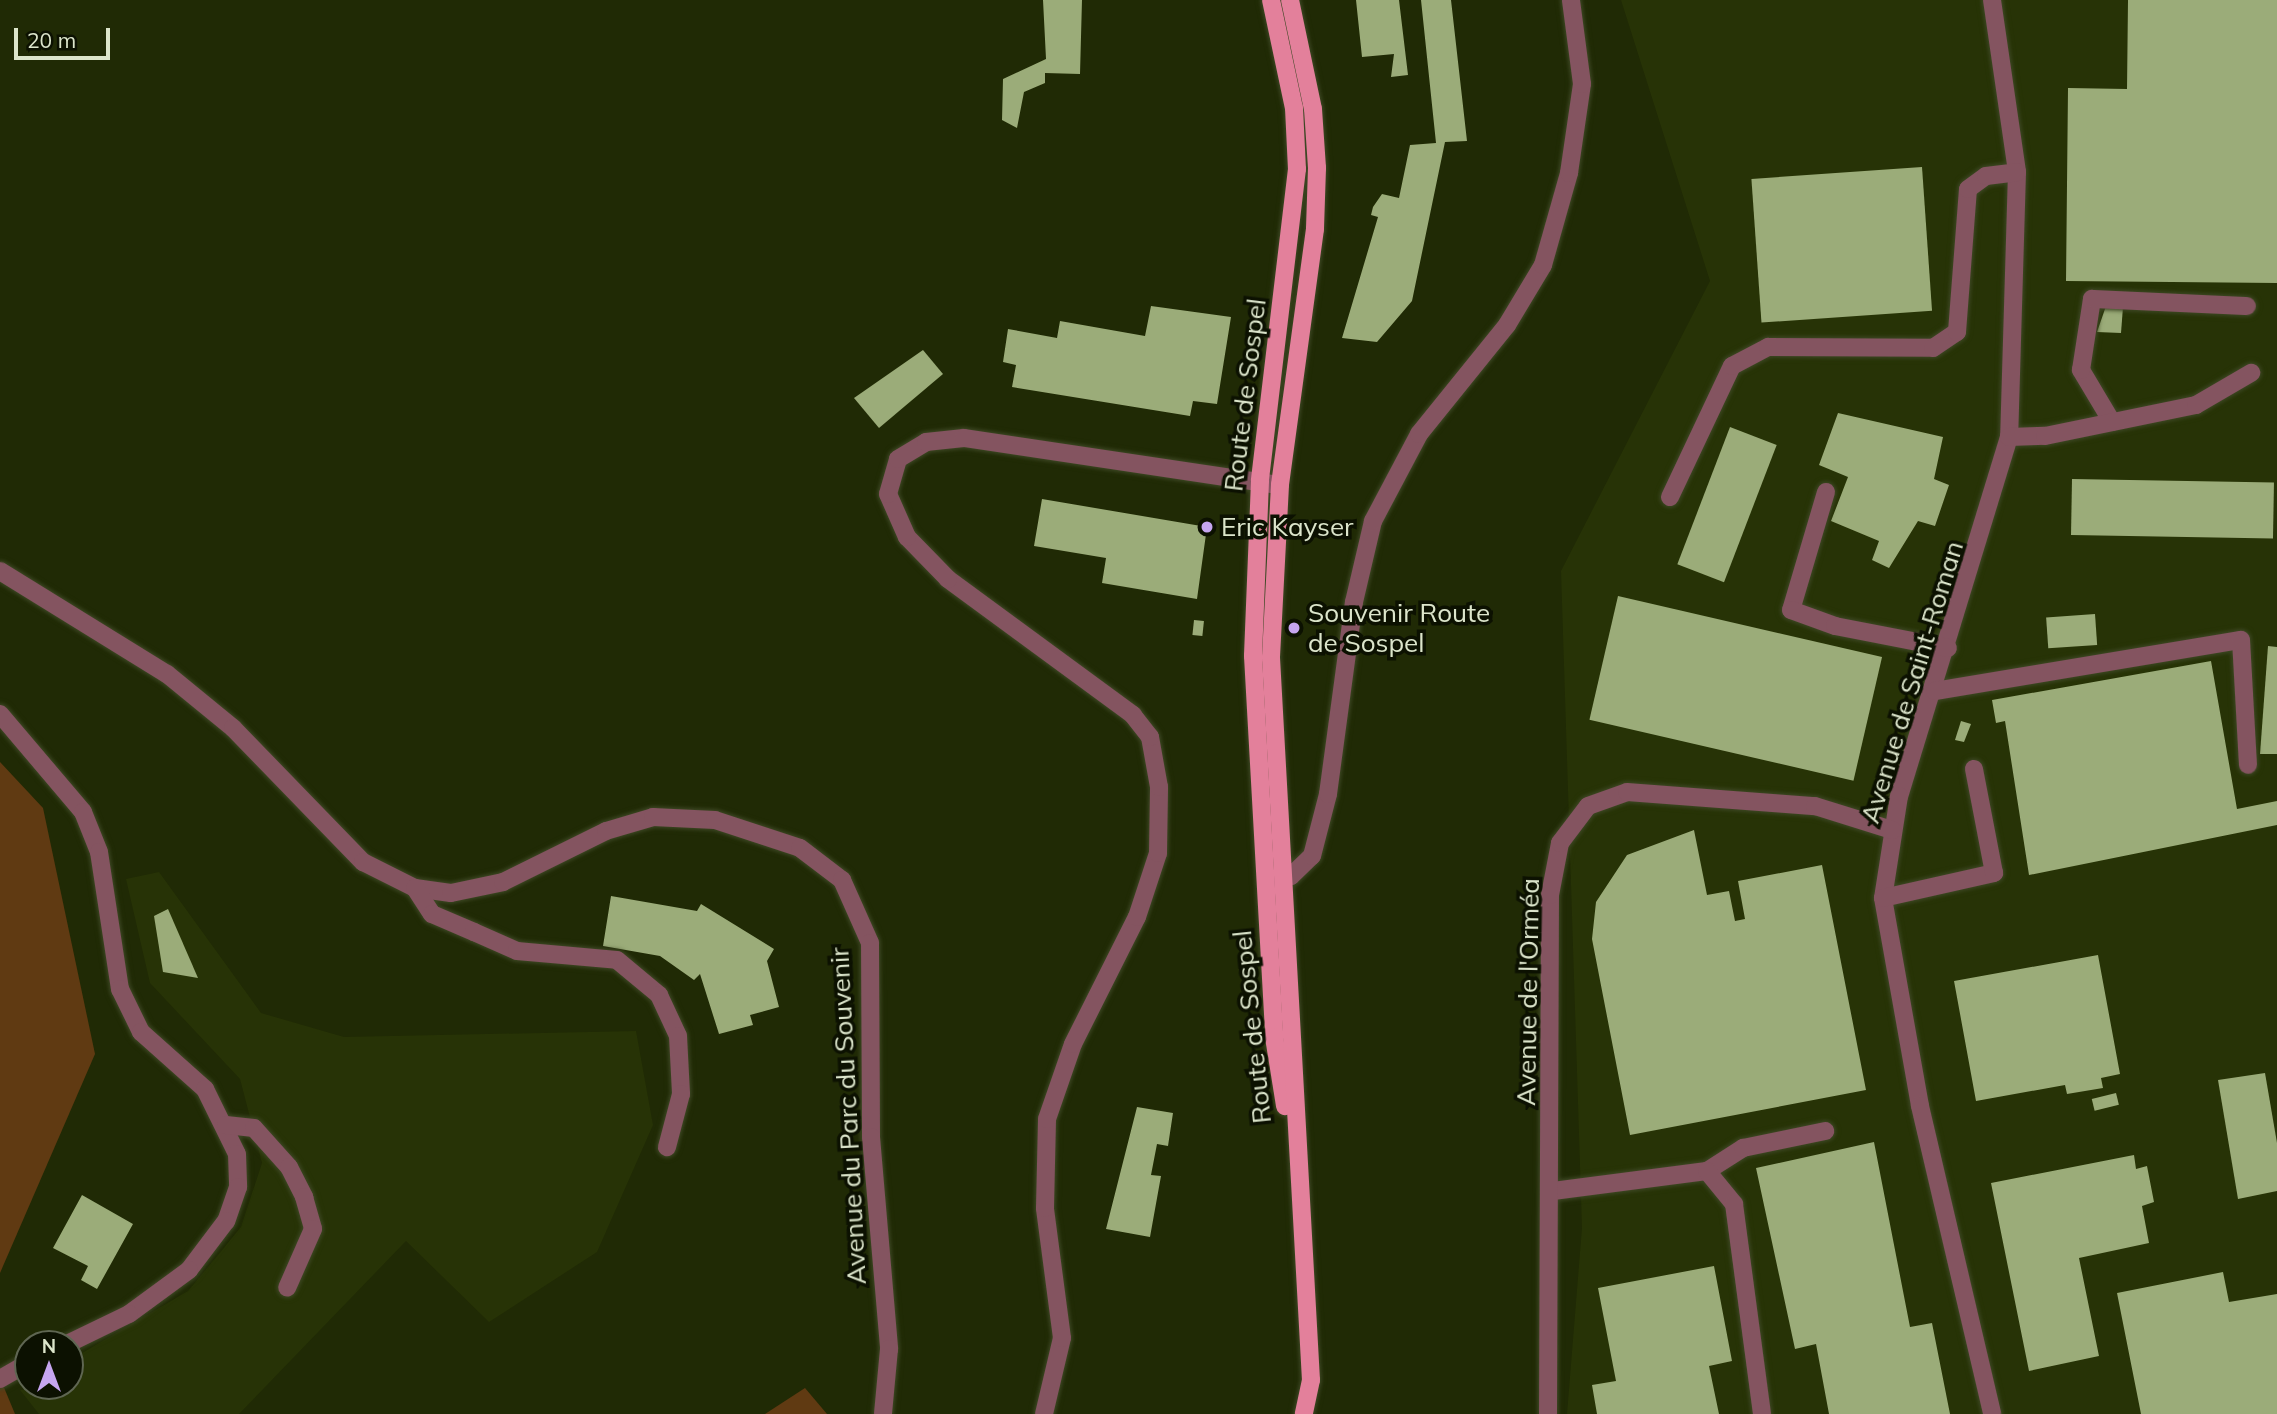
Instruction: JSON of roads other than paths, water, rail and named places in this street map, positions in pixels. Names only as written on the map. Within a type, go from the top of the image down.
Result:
[{"type":"main road","name":"Route de Sospel","points":[[1271,0],[1294,108],[1297,169],[1260,481],[1253,656],[1274,1037],[1295,1166]]},
{"type":"main road","name":"Route de Sospel","points":[[1290,0],[1313,109],[1317,168],[1315,229],[1280,485],[1271,658],[1295,1166],[1311,1380],[1304,1414]]},
{"type":"street","points":[[1264,882],[1283,881],[1312,856],[1328,794],[1354,602],[1373,521],[1419,433],[1507,325],[1543,265],[1569,173],[1582,84],[1571,0]]},
{"type":"street","name":"Avenue de Saint-Roman","points":[[1992,0],[2017,172],[2009,437],[1892,830],[1883,898],[1915,1079],[1992,1414]]},
{"type":"street","points":[[1670,497],[1732,366],[1768,347],[1933,348],[1957,332],[1968,189],[1986,176],[2017,172]]},
{"type":"street","points":[[2112,422],[2081,370],[2092,299],[2247,306]]},
{"type":"street","points":[[2009,437],[2112,422],[2196,405],[2251,373]]},
{"type":"street","points":[[1044,1414],[1062,1338],[1045,1208],[1047,1119],[1073,1044],[1137,917],[1158,853],[1159,787],[1150,737],[1133,715],[948,579],[907,537],[888,494],[898,459],[926,442],[964,438],[1280,485]]},
{"type":"street","points":[[1826,492],[1791,610],[1835,626],[1948,648]]},
{"type":"street","name":"Avenue du Parc du Souvenir","points":[[0,571],[167,674],[233,728],[363,862],[415,888],[451,893],[503,882],[606,831],[653,817],[715,820],[800,848],[842,880],[870,943],[871,1137],[889,1349],[883,1414]]},
{"type":"street","points":[[1935,691],[2241,640],[2248,765]]},
{"type":"street","points":[[0,714],[83,812],[99,852],[120,989],[141,1032],[205,1089],[226,1125],[237,1154],[238,1187],[226,1222],[190,1270],[129,1314],[84,1335]]},
{"type":"street","points":[[1883,898],[1994,873],[1974,769]]},
{"type":"street","name":"Avenue de l'Orméa","points":[[1548,1414],[1553,1191],[1550,895],[1560,844],[1588,806],[1627,792],[1802,805],[1892,830]]},
{"type":"street","points":[[415,888],[432,914],[484,937],[517,951],[617,960],[659,995],[678,1047],[681,1094],[667,1147]]},
{"type":"street","points":[[226,1125],[254,1128],[289,1167],[304,1197],[313,1229],[287,1288]]},
{"type":"street","points":[[1553,1191],[1707,1171],[1743,1148],[1825,1131]]},
{"type":"street","points":[[1707,1171],[1734,1205],[1762,1414]]},
{"type":"place","name":"Eric Kayser","points":[[1207,527]]},
{"type":"place","name":"Souvenir Route de Sospel","points":[[1294,628]]}]
